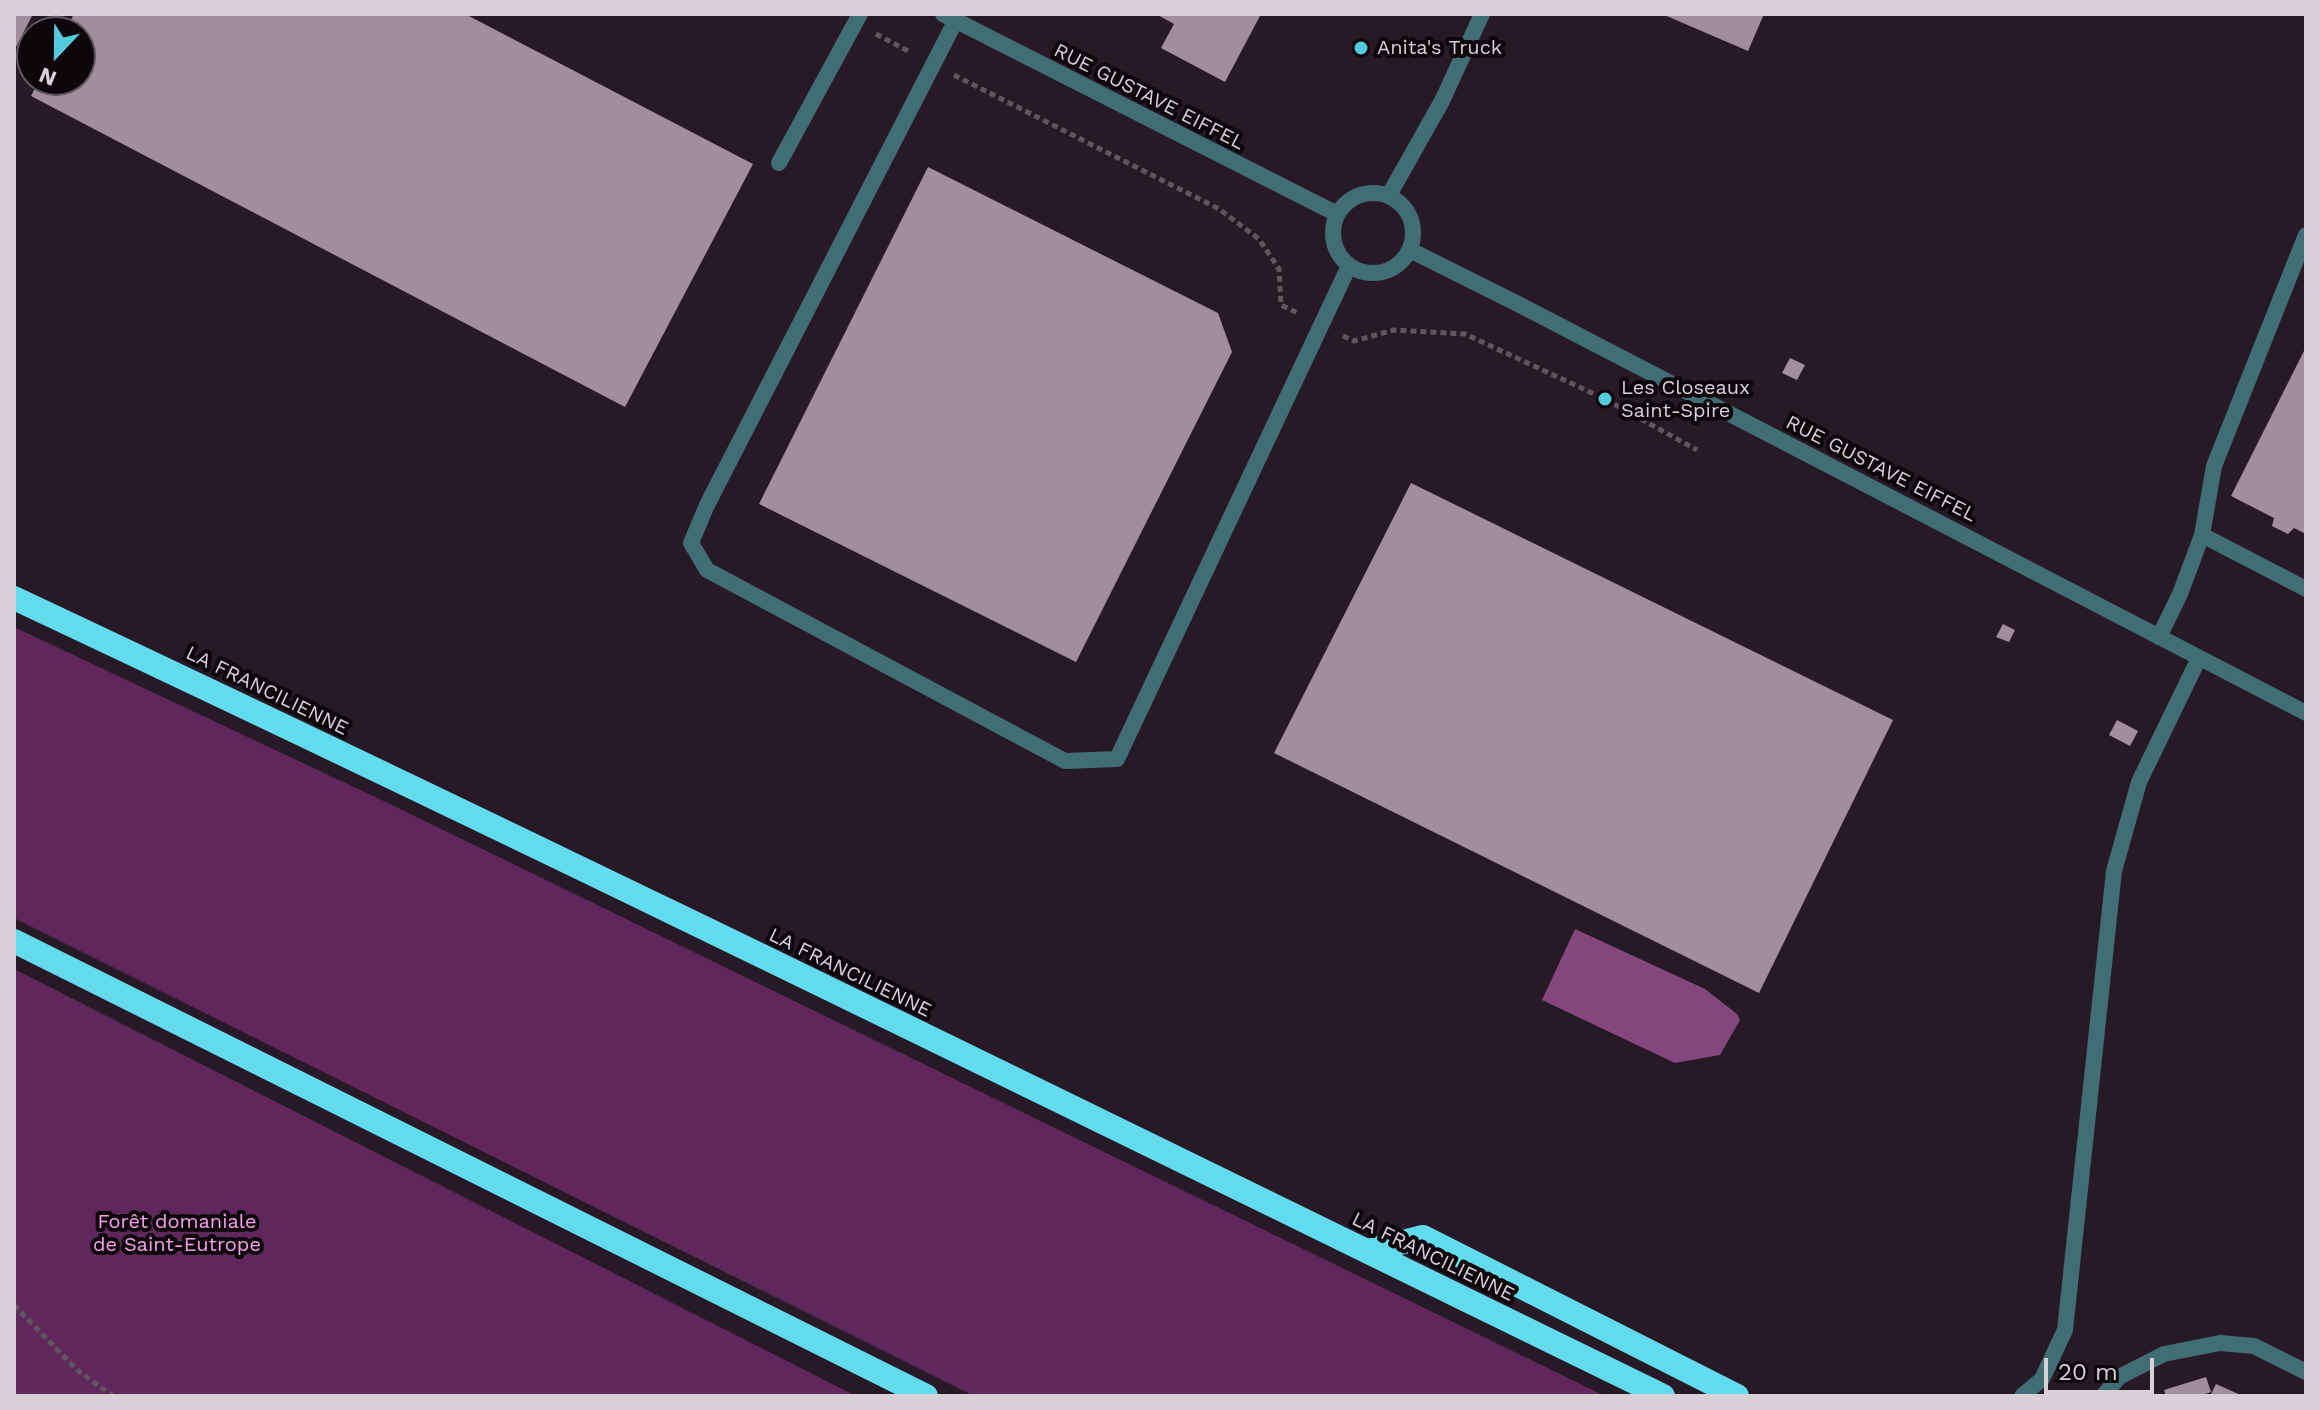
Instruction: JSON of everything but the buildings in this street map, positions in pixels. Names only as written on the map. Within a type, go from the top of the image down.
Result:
[{"type":"highway","name":"LA FRANCILIENNE","points":[[14,598],[225,697],[1663,1396]]},
{"type":"highway","points":[[14,941],[926,1396]]},
{"type":"highway","points":[[1368,1251],[1423,1237],[1737,1396]]},
{"type":"street","points":[[1389,195],[1442,101],[1482,14]]},
{"type":"street","points":[[949,17],[933,64],[707,505],[691,543],[707,570],[1065,761],[1117,759],[1349,266]]},
{"type":"street","name":"RUE GUSTAVE EIFFEL","points":[[949,17],[1337,214]]},
{"type":"street","points":[[779,163],[857,19]]},
{"type":"street","points":[[1366,193],[1389,195],[1408,213],[1413,224],[1414,237],[1410,250],[1394,268],[1383,272],[1360,271],[1349,266],[1335,247],[1333,236],[1337,214],[1354,197],[1366,193]]},
{"type":"street","points":[[2159,637],[2180,594],[2202,535],[2214,466],[2306,235]]},
{"type":"street","name":"RUE GUSTAVE EIFFEL","points":[[1410,250],[2306,713]]},
{"type":"street","points":[[2202,535],[2306,589]]},
{"type":"street","points":[[2022,1396],[2042,1379],[2065,1330],[2114,871],[2139,782],[2199,658]]},
{"type":"street","points":[[2103,1396],[2119,1377],[2164,1354],[2220,1343],[2254,1346],[2306,1372]]},
{"type":"street","points":[[2289,1364],[2306,1358]]},
{"type":"path","points":[[857,19],[933,64],[1219,209],[1259,239],[1279,269],[1281,305],[1354,341],[1394,330],[1465,334],[1605,399],[1697,450]]},
{"type":"path","points":[[14,1305],[77,1370],[113,1396]]},
{"type":"green space","points":[[14,627],[392,805],[1605,1396],[974,1396],[14,918]]},
{"type":"green space","name":"Forêt domaniale de Saint-Eutrope","points":[[14,969],[856,1396],[14,1396]]},
{"type":"shaded area","points":[[1575,929],[1705,989],[1737,1014],[1740,1020],[1720,1055],[1675,1063],[1542,1000]]},
{"type":"place","name":"Anita's Truck","points":[[1361,48]]},
{"type":"place","name":"Les Closeaux Saint-Spire","points":[[1605,399]]}]
